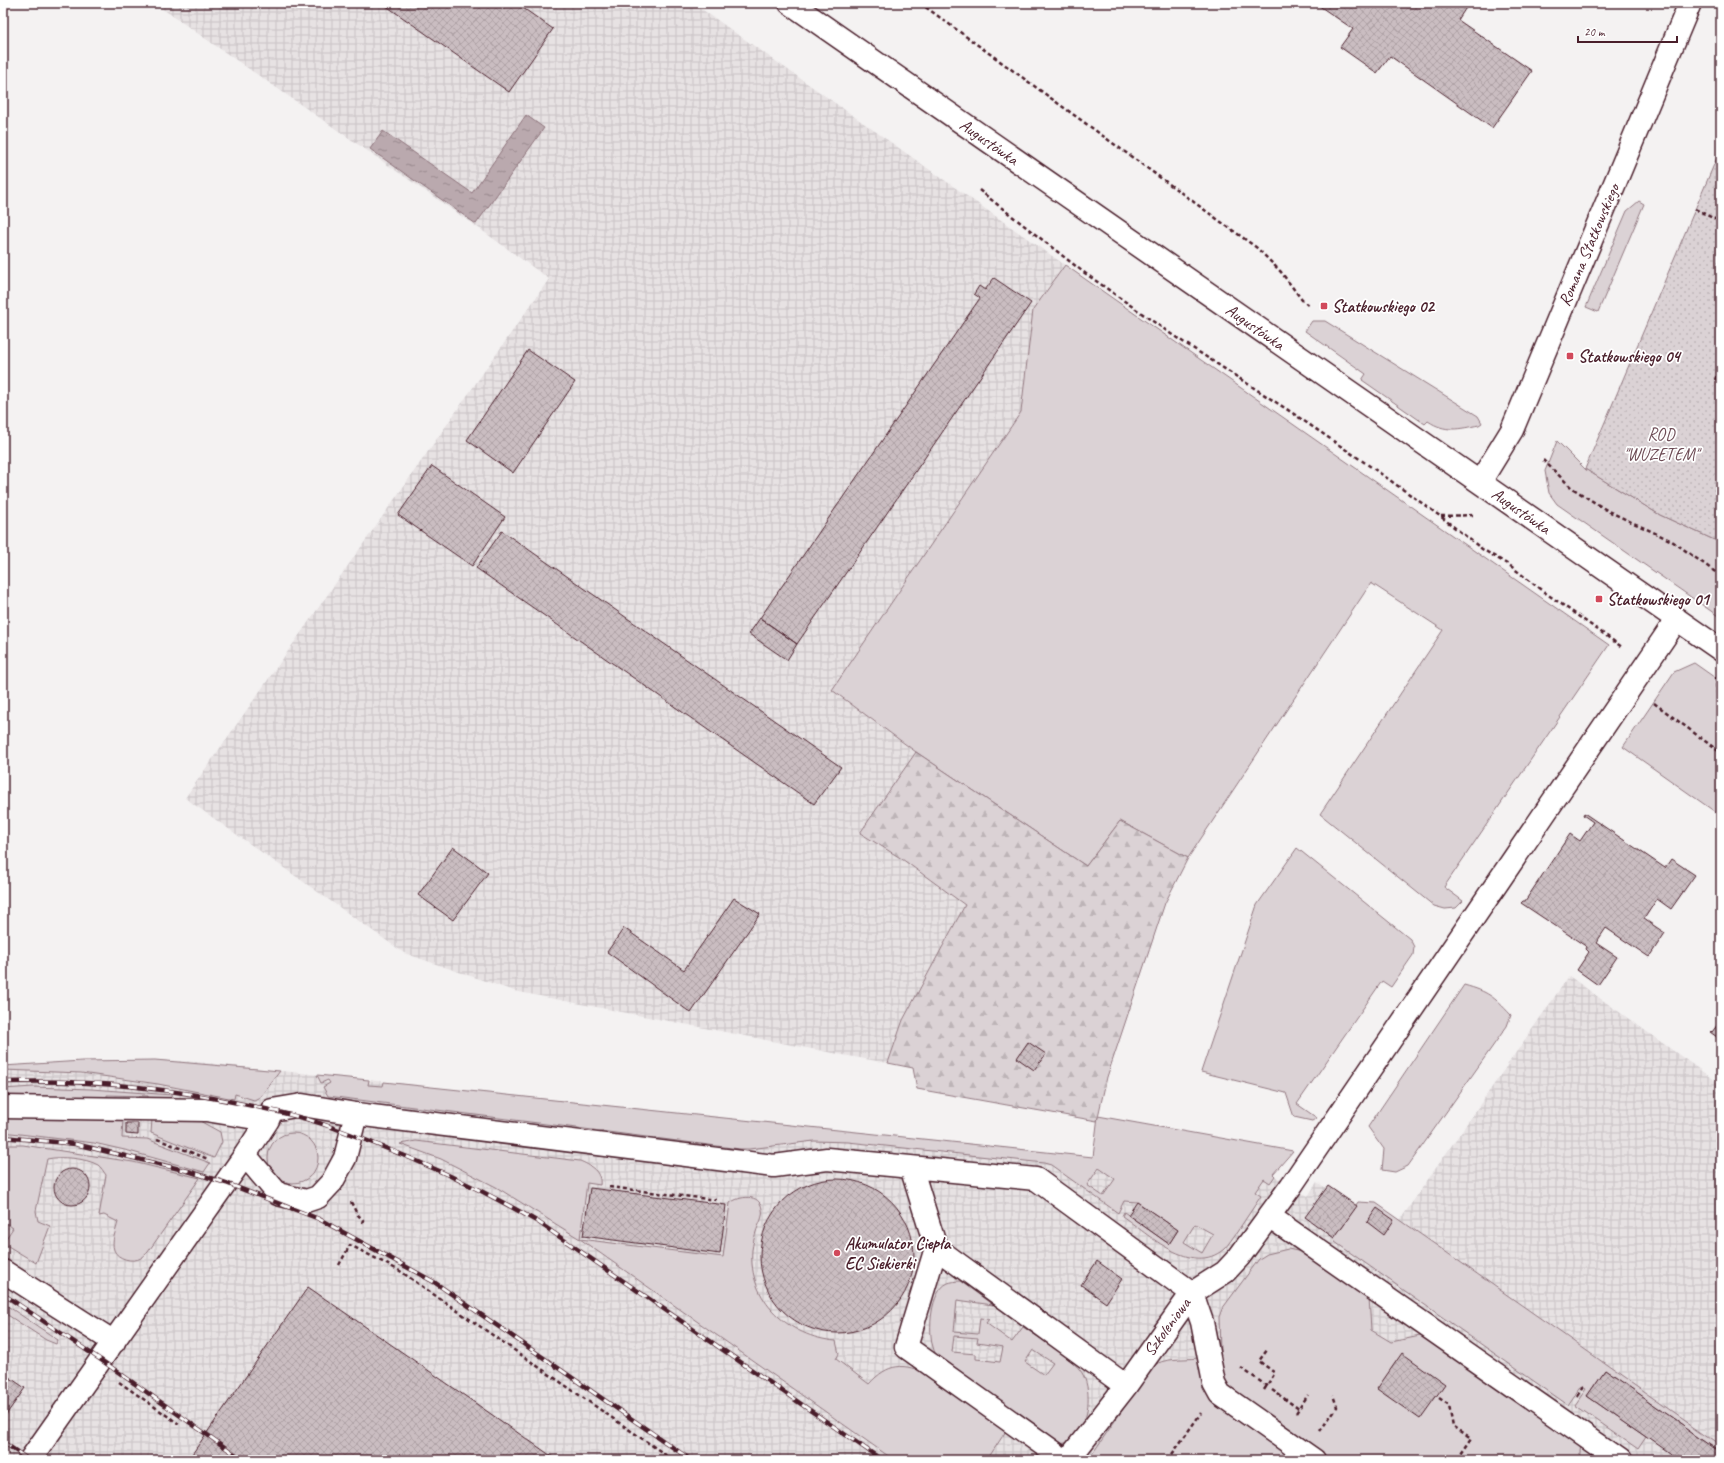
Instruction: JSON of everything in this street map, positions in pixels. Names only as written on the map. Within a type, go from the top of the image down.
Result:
[{"type":"street","name":"Augustówka","points":[[790,3],[1721,650]]},
{"type":"street","name":"Romana Statkowskiego","points":[[1480,482],[1512,430],[1690,3]]},
{"type":"street","name":"Szkoleniowa","points":[[1068,1460],[1126,1386],[1192,1293],[1225,1272],[1239,1257],[1291,1186],[1677,619]]},
{"type":"street","points":[[30,1460],[245,1155],[268,1120],[272,1110],[302,1105],[356,1114],[774,1166],[827,1159],[1036,1178],[1192,1293],[1202,1322],[1214,1383],[1220,1394],[1314,1460]]},
{"type":"street","points":[[3,1107],[206,1110],[268,1120]]},
{"type":"street","points":[[245,1155],[278,1194],[306,1201],[318,1197],[327,1187],[346,1158],[356,1114]]},
{"type":"street","points":[[911,1167],[936,1248],[906,1347],[1055,1453],[1060,1460]]},
{"type":"street","points":[[1269,1216],[1619,1460]]},
{"type":"street","points":[[936,1248],[1126,1386]]},
{"type":"street","points":[[3,1271],[114,1342]]},
{"type":"path","points":[[920,3],[1257,248],[1281,272],[1302,300],[1309,306]]},
{"type":"path","points":[[979,190],[1082,271],[1171,334],[1291,412],[1376,470],[1440,516],[1482,549],[1512,567],[1540,589],[1628,651]]},
{"type":"path","points":[[1695,209],[1721,222]]},
{"type":"path","points":[[1714,380],[1721,365]]},
{"type":"path","points":[[1543,460],[1572,488],[1608,511],[1672,541],[1721,576]]},
{"type":"path","points":[[1713,672],[1717,678],[1721,748]]},
{"type":"path","points":[[1648,699],[1721,753]]},
{"type":"path","points":[[152,1137],[212,1161]]},
{"type":"path","points":[[608,1187],[716,1200]]},
{"type":"path","points":[[339,1265],[350,1245],[400,1271],[673,1460]]},
{"type":"path","points":[[1240,1367],[1267,1386]]},
{"type":"path","points":[[117,1381],[179,1424]]},
{"type":"path","points":[[1272,1390],[1299,1409]]},
{"type":"path","points":[[1326,1435],[1320,1431],[1337,1407],[1333,1395]]},
{"type":"path","points":[[1439,1398],[1449,1405],[1453,1426],[1471,1438],[1456,1460]]},
{"type":"path","points":[[1168,1460],[1202,1410]]},
{"type":"shaded area","points":[[154,3],[693,3],[1065,265],[1033,310],[1021,412],[832,690],[916,752],[860,833],[902,859],[965,905],[903,1020],[888,1063],[514,991],[404,953],[185,798],[549,279],[480,229]]},
{"type":"shaded area","points":[[1569,976],[1721,1085],[1721,1460],[3,1460],[3,1066],[82,1061],[155,1060],[196,1062],[1273,1175],[1308,1196],[1317,1182],[1326,1188],[1328,1186],[1356,1205],[1358,1202],[1376,1203],[1400,1220]]},
{"type":"green space","name":"ROD \"WUZETEM\"","points":[[1721,148],[1721,543],[1660,515],[1585,469]]},
{"type":"green space","points":[[1639,201],[1644,204],[1598,312],[1586,307],[1627,211]]},
{"type":"green space","points":[[1065,265],[1609,645],[1444,887],[1463,901],[1456,908],[1445,909],[1434,906],[1320,814],[1443,630],[1371,583],[1188,858],[1120,821],[1086,866],[916,752],[832,690],[1021,412],[1033,310]]},
{"type":"green space","points":[[1312,321],[1325,321],[1478,416],[1482,423],[1465,428],[1453,429],[1447,429],[1428,421],[1425,424],[1362,380],[1366,374],[1305,331]]},
{"type":"green space","points":[[1557,441],[1585,469],[1660,515],[1721,543],[1721,618],[1557,504],[1549,493],[1545,471]]},
{"type":"green space","points":[[1694,663],[1721,682],[1721,816],[1623,747],[1674,672]]},
{"type":"green space","points":[[916,752],[1086,866],[1120,821],[1188,858],[1165,903],[1107,1077],[1097,1121],[917,1089],[913,1068],[888,1063],[903,1020],[965,905],[902,859],[860,833]]},
{"type":"green space","points":[[1297,848],[1410,939],[1414,947],[1413,955],[1391,987],[1382,981],[1297,1104],[1317,1118],[1312,1121],[1294,1117],[1286,1093],[1201,1072],[1257,905]]},
{"type":"green space","points":[[1464,985],[1485,993],[1500,1003],[1511,1015],[1507,1026],[1408,1166],[1395,1172],[1382,1170],[1384,1149],[1368,1127]]},
{"type":"green space","points":[[155,1060],[280,1071],[260,1097],[254,1100],[235,1094],[234,1099],[158,1084],[81,1073],[3,1070],[3,1066],[82,1061]]},
{"type":"green space","points":[[317,1075],[369,1080],[368,1085],[383,1086],[384,1082],[1093,1157],[1098,1116],[1293,1151],[1273,1174],[1275,1176],[1270,1183],[1264,1179],[1255,1192],[1261,1196],[1226,1247],[1211,1256],[1198,1258],[1185,1256],[1171,1250],[1157,1242],[1122,1216],[1124,1212],[1169,1244],[1178,1230],[1137,1202],[1124,1201],[1118,1213],[1051,1165],[1044,1163],[848,1142],[814,1141],[740,1149],[328,1096],[323,1087],[330,1083],[328,1080],[321,1083]],"holes":[[[1099,1168],[1115,1179],[1103,1196],[1087,1185]],[[1195,1224],[1213,1234],[1202,1253],[1184,1242]]]},
{"type":"green space","points":[[33,1087],[91,1089],[172,1095],[172,1100],[148,1099],[148,1096],[107,1095],[107,1099],[3,1096],[3,1089]]},
{"type":"green space","points":[[3,1116],[123,1118],[122,1138],[147,1139],[210,1163],[204,1172],[94,1143],[3,1132]]},
{"type":"green space","points":[[152,1119],[198,1120],[220,1132],[222,1142],[214,1158],[151,1133]]},
{"type":"green space","points":[[293,1133],[303,1135],[311,1140],[316,1148],[318,1158],[316,1168],[311,1176],[303,1181],[293,1183],[283,1181],[275,1176],[270,1168],[268,1158],[270,1148],[275,1140],[283,1135]]},
{"type":"green space","points":[[416,1141],[580,1161],[588,1165],[599,1176],[600,1185],[587,1183],[580,1239],[496,1187],[441,1159],[400,1144]]},
{"type":"green space","points":[[3,1145],[23,1145],[133,1162],[200,1178],[148,1252],[141,1258],[130,1260],[118,1256],[113,1247],[113,1240],[118,1222],[104,1215],[99,1216],[106,1175],[101,1168],[98,1165],[80,1159],[47,1159],[36,1211],[38,1221],[50,1226],[36,1263],[3,1243],[13,1228],[3,1221]]},
{"type":"green space","points":[[749,1197],[753,1198],[760,1204],[762,1209],[762,1218],[756,1232],[752,1250],[753,1268],[757,1285],[764,1300],[775,1313],[788,1324],[802,1332],[819,1338],[836,1341],[839,1354],[836,1359],[869,1384],[876,1377],[890,1368],[912,1368],[929,1375],[1006,1431],[987,1460],[894,1460],[580,1239],[723,1257],[730,1203],[739,1199]]},
{"type":"green space","points":[[1358,1202],[1376,1203],[1721,1445],[1721,1451],[1605,1370],[1587,1396],[1646,1437],[1638,1449],[1575,1405],[1586,1389],[1581,1386],[1568,1405],[1335,1242],[1334,1238]]},
{"type":"green space","points":[[1288,1249],[1307,1253],[1369,1297],[1371,1330],[1391,1342],[1425,1335],[1581,1444],[1579,1460],[1563,1460],[1560,1458],[1558,1460],[1330,1460],[1229,1390],[1222,1380],[1214,1355],[1220,1353],[1219,1317],[1222,1309],[1259,1259],[1267,1254]]},
{"type":"green space","points":[[960,1281],[993,1305],[957,1300],[954,1332],[978,1334],[980,1318],[989,1319],[986,1323],[1012,1342],[1023,1327],[1062,1353],[1080,1370],[1084,1376],[1088,1390],[1088,1405],[1085,1420],[1072,1442],[1059,1444],[941,1361],[937,1356],[933,1349],[931,1340],[931,1322],[934,1303],[937,1294],[942,1287],[948,1283]],"holes":[[[954,1336],[978,1338],[977,1343],[1003,1347],[1000,1362],[976,1359],[976,1354],[952,1352]],[[1033,1350],[1053,1363],[1044,1375],[1025,1362]]]},
{"type":"green space","points":[[3,1303],[58,1340],[56,1344],[46,1340],[3,1312]]},
{"type":"green space","points":[[1198,1358],[1212,1397],[1303,1460],[1088,1460],[1152,1367],[1167,1360]]},
{"type":"water","points":[[526,115],[544,128],[476,224],[370,149],[383,131],[472,193]]},
{"type":"building","points":[[382,3],[516,3],[553,29],[509,92]]},
{"type":"building","points":[[1315,3],[1469,3],[1458,20],[1532,71],[1492,128],[1390,56],[1377,73],[1340,47],[1353,29]]},
{"type":"building","points":[[994,278],[1031,303],[797,644],[760,618],[980,298],[974,294],[979,286],[985,290]]},
{"type":"building","points":[[528,350],[575,382],[513,473],[467,440]]},
{"type":"building","points":[[432,466],[505,517],[472,566],[398,515]]},
{"type":"building","points":[[502,531],[841,767],[814,804],[476,568]]},
{"type":"building","points":[[760,618],[797,644],[787,660],[749,634]]},
{"type":"building","points":[[1584,813],[1665,868],[1671,859],[1695,875],[1671,909],[1657,899],[1644,919],[1665,933],[1649,957],[1606,928],[1596,943],[1617,957],[1598,985],[1577,970],[1589,952],[1586,949],[1587,947],[1521,903],[1525,901],[1570,834],[1580,841],[1593,822],[1583,815]]},
{"type":"building","points":[[453,847],[488,873],[453,920],[418,895]]},
{"type":"building","points":[[734,898],[760,914],[691,1013],[607,952],[624,928],[684,970]]},
{"type":"building","points":[[1721,1020],[1721,1040],[1710,1032],[1712,1032]]},
{"type":"building","points":[[1028,1042],[1046,1054],[1034,1070],[1017,1058]]},
{"type":"building","points":[[126,1123],[138,1123],[138,1135],[126,1134]]},
{"type":"building","points":[[76,1169],[85,1174],[89,1180],[89,1194],[85,1200],[76,1205],[68,1205],[59,1200],[55,1194],[54,1183],[59,1174],[65,1170]]},
{"type":"building","name":"Akumulator Ciepła EC Siekierki","points":[[837,1179],[852,1181],[873,1188],[880,1192],[896,1207],[901,1213],[908,1227],[914,1256],[912,1271],[905,1292],[901,1299],[886,1315],[880,1320],[866,1327],[837,1333],[822,1331],[801,1324],[794,1320],[778,1305],[773,1299],[766,1285],[760,1256],[762,1241],[769,1220],[773,1213],[788,1197],[794,1192],[808,1185]]},
{"type":"building","points":[[1328,1186],[1357,1206],[1334,1238],[1305,1217]]},
{"type":"building","points":[[590,1188],[726,1205],[720,1254],[583,1236]]},
{"type":"building","points":[[1137,1202],[1178,1230],[1169,1244],[1128,1215]]},
{"type":"building","points":[[1377,1208],[1394,1220],[1384,1235],[1367,1222]]},
{"type":"building","points":[[1097,1261],[1122,1279],[1106,1303],[1081,1285]]},
{"type":"building","points":[[308,1287],[422,1366],[557,1460],[188,1460]]},
{"type":"building","points":[[1402,1353],[1445,1384],[1420,1419],[1377,1389]]},
{"type":"building","points":[[1605,1370],[1721,1451],[1721,1460],[1679,1460],[1587,1396]]},
{"type":"building","points":[[3,1373],[25,1388],[3,1419]]},
{"type":"railway","points":[[3,1082],[33,1081],[94,1083],[154,1089],[213,1098],[275,1111],[317,1122],[415,1160],[478,1189],[538,1222],[882,1460]]},
{"type":"railway","points":[[3,1137],[75,1144],[188,1171],[226,1183],[319,1219],[434,1282],[691,1460]]},
{"type":"railway","points":[[3,1294],[101,1360],[243,1460]]},
{"type":"railway","points":[[3,1442],[29,1460]]},
{"type":"place","name":"Statkowskiego 02","points":[[1324,306]]},
{"type":"place","name":"Statkowskiego 04","points":[[1570,356]]},
{"type":"place","name":"Statkowskiego 01","points":[[1599,599]]},
{"type":"place","name":"Akumulator Ciepła EC Siekierki","points":[[837,1253]]}]
